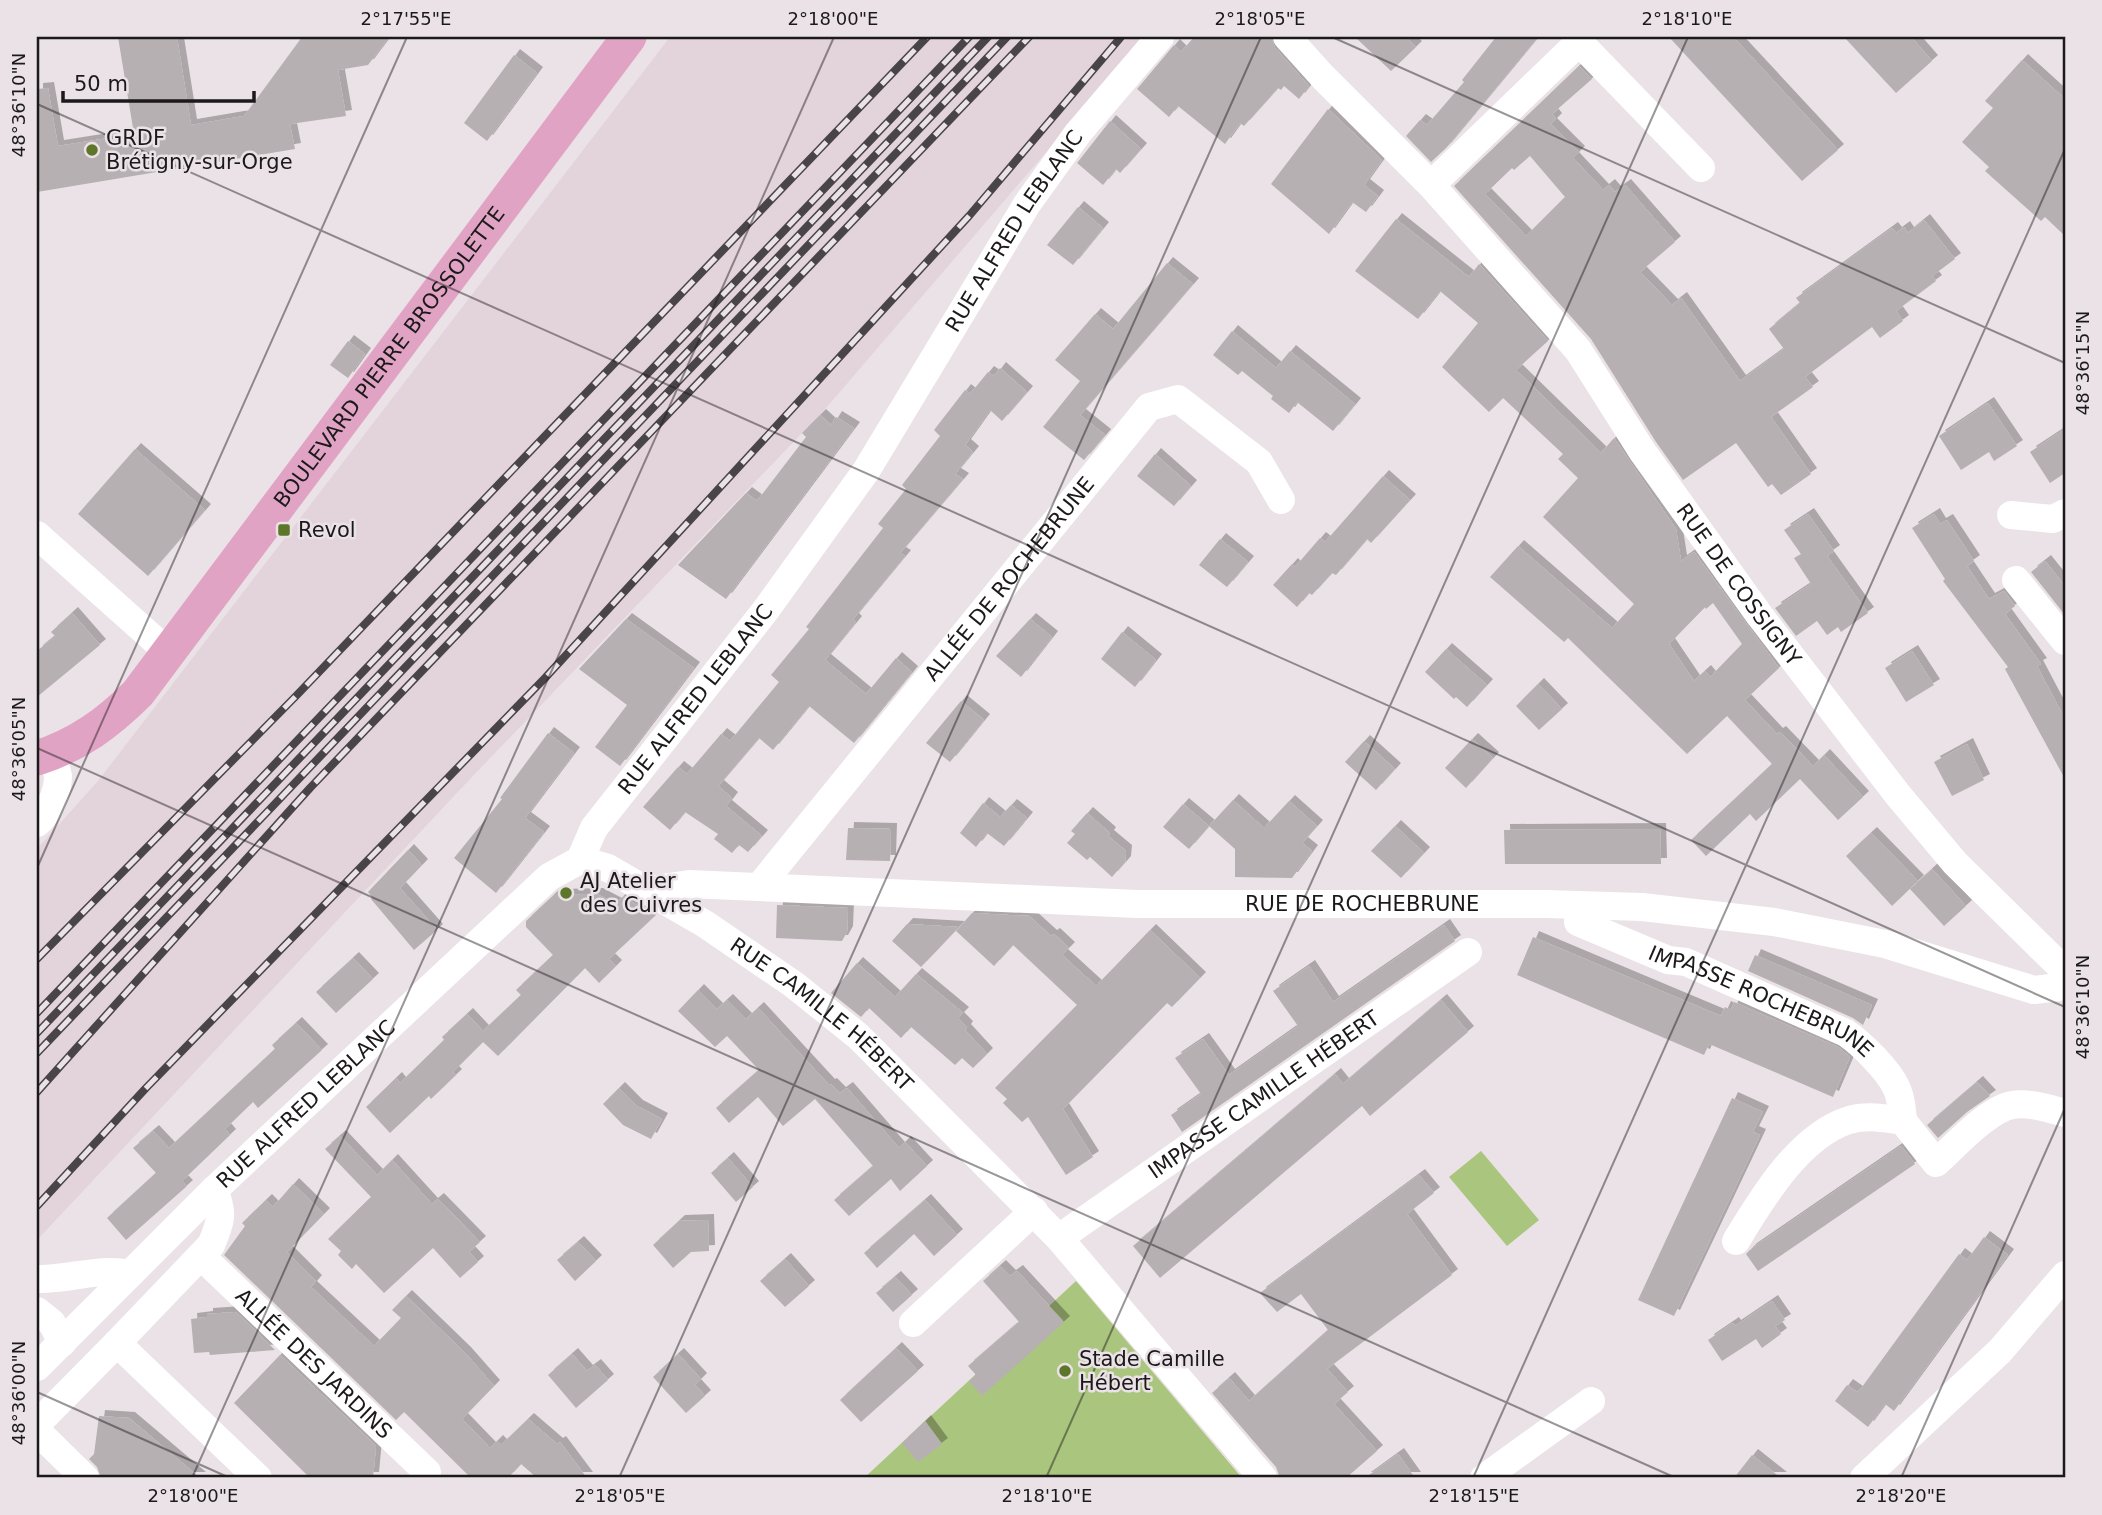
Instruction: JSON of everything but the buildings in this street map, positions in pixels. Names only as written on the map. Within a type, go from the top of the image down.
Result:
[{"type":"main road","name":"BOULEVARD PIERRE BROSSOLETTE","points":[[43,756],[89,736],[113,718],[138,693],[629,37]]},
{"type":"street","name":"RUE ALFRED LEBLANC","points":[[38,1366],[49,1340],[97,1308],[215,1189],[549,877],[580,860],[594,828],[765,611],[866,471],[1027,204],[1079,133],[1160,37]]},
{"type":"street","name":"RUE DE COSSIGNY","points":[[1287,37],[1431,185],[1578,350],[1642,452],[1760,617],[1898,795],[1955,863],[2065,971]]},
{"type":"street","points":[[1431,185],[1579,42],[1701,168]]},
{"type":"street","name":"ALLÉE DE ROCHEBRUNE","points":[[759,887],[1149,407],[1178,399],[1259,462],[1281,500]]},
{"type":"street","points":[[2011,515],[2053,519],[2065,513]]},
{"type":"street","points":[[37,535],[168,652]]},
{"type":"street","points":[[2016,580],[2065,641]]},
{"type":"street","points":[[37,823],[43,818],[56,792],[58,774],[43,756]]},
{"type":"street","name":"RUE CAMILLE HÉBERT","points":[[580,860],[608,868],[649,890],[753,956],[841,1021],[886,1062],[1059,1238],[1263,1478]]},
{"type":"street","name":"RUE DE ROCHEBRUNE","points":[[649,890],[688,884],[1137,904],[1546,904],[1642,907],[1774,922],[1872,942],[2034,990],[2059,987],[2065,983]]},
{"type":"street","name":"IMPASSE ROCHEBRUNE","points":[[1578,922],[1668,960],[1686,962],[1846,1033],[1857,1041],[1895,1083],[1901,1101],[1903,1121]]},
{"type":"street","name":"IMPASSE CAMILLE HÉBERT","points":[[1059,1238],[1468,953]]},
{"type":"street","points":[[1737,1241],[1763,1197],[1788,1166],[1816,1139],[1849,1120],[1864,1117],[1903,1121],[1936,1163],[1988,1118],[2007,1107],[2025,1105],[2065,1112]]},
{"type":"street","points":[[37,1424],[211,1245],[219,1227],[221,1206],[215,1189]]},
{"type":"street","points":[[913,1323],[1034,1211]]},
{"type":"street","name":"ALLÉE DES JARDINS","points":[[201,1256],[432,1476]]},
{"type":"street","points":[[37,1279],[68,1278],[102,1271],[130,1274]]},
{"type":"street","points":[[1864,1478],[2000,1351],[2065,1275]]},
{"type":"street","points":[[37,1311],[52,1323],[49,1340]]},
{"type":"street","points":[[117,1343],[258,1478]]},
{"type":"street","points":[[1484,1478],[1591,1401]]},
{"type":"street","points":[[37,1431],[85,1478]]},
{"type":"shaded area","points":[[670,37],[1145,37],[826,408],[470,779],[37,1240],[37,849],[98,781]]},
{"type":"green space","points":[[1481,1151],[1539,1220],[1507,1246],[1449,1177]]},
{"type":"green space","name":"Stade Camille Hébert","points":[[1076,1281],[1242,1478],[864,1478]]},
{"type":"railway","points":[[37,959],[295,697],[927,37]]},
{"type":"railway","points":[[37,1013],[969,37]]},
{"type":"railway","points":[[37,1033],[988,37]]},
{"type":"railway","points":[[37,1053],[1007,37]]},
{"type":"railway","points":[[37,1092],[310,788],[1029,37]]},
{"type":"railway","points":[[37,1206],[146,1088],[545,678],[969,216],[1121,37]]},
{"type":"place","name":"GRDF Brétigny-sur-Orge","points":[[92,150]]},
{"type":"place","name":"Revol","points":[[284,530]]},
{"type":"place","name":"AJ Atelier des Cuivres","points":[[566,893]]},
{"type":"place","name":"Stade Camille Hébert","points":[[1065,1371]]}]
